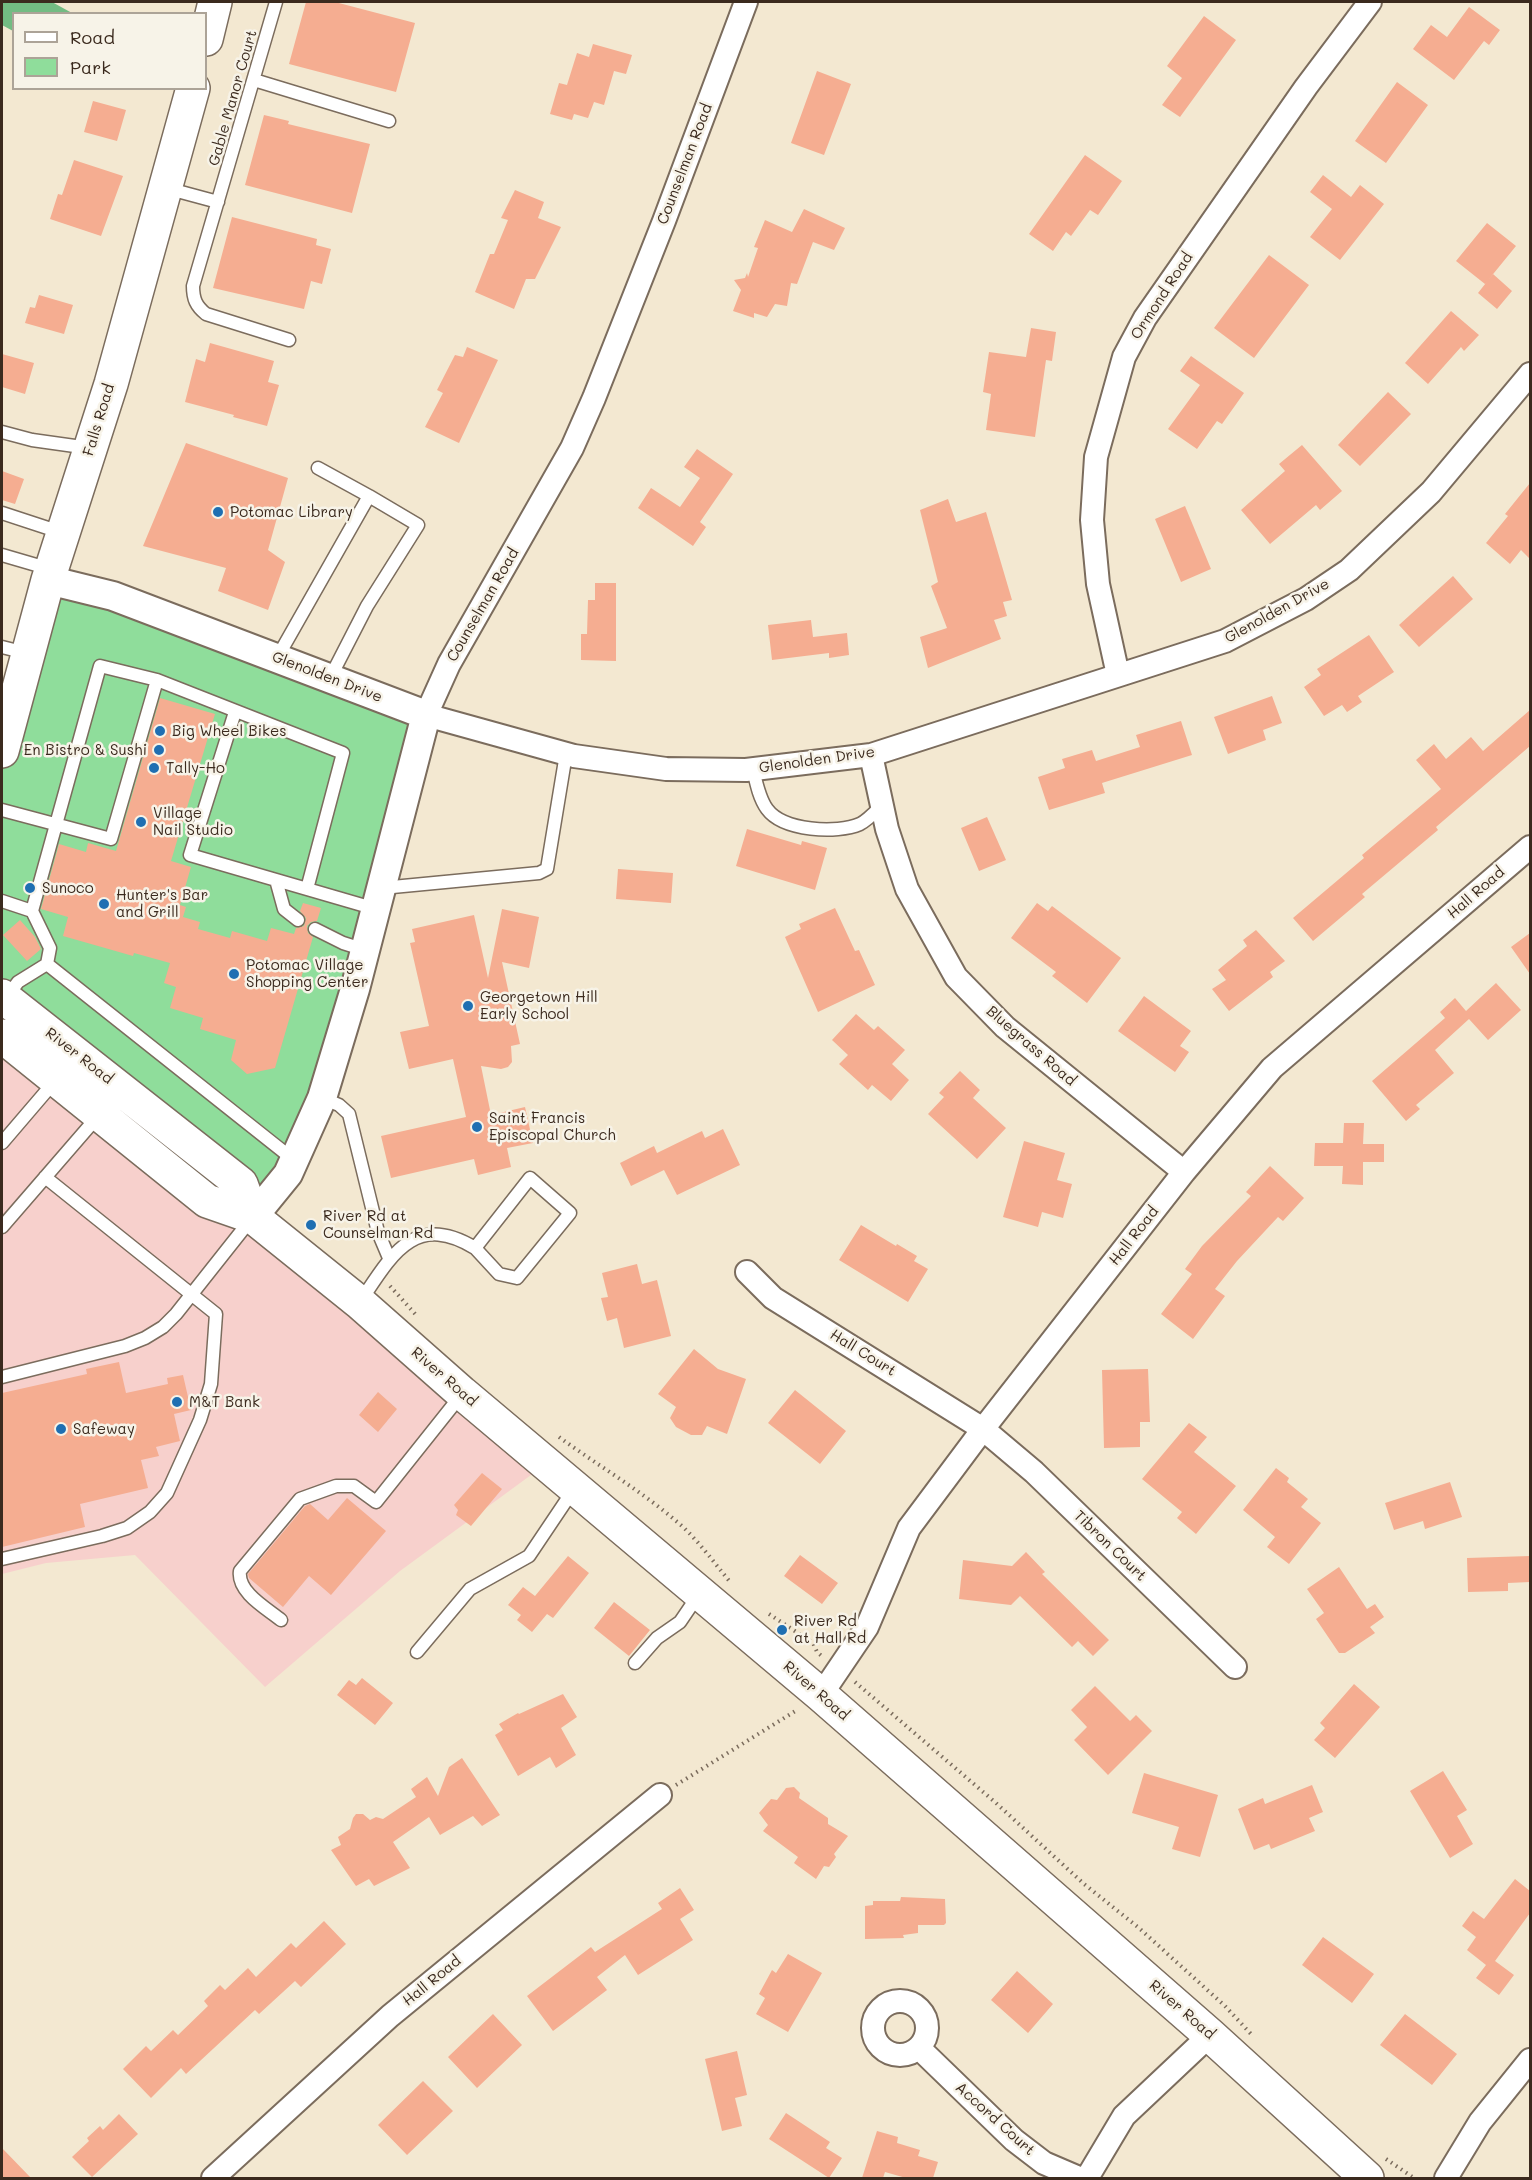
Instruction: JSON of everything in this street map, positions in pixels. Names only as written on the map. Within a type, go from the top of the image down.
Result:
[{"type":"main road","points":[[207,35],[215,2]]},
{"type":"main road","name":"Falls Road","points":[[2,751],[15,650],[50,575],[111,384],[192,90]]},
{"type":"main road","name":"River Road","points":[[3,997],[241,1184],[253,1217]]},
{"type":"main road","name":"River Road","points":[[2,1038],[207,1201],[253,1217],[360,1303],[462,1394],[822,1695],[1210,2035],[1366,2178]]},
{"type":"street","name":"Counselman Road","points":[[253,1217],[288,1174],[322,1098],[365,950],[426,715],[449,664],[572,448],[664,221],[746,2]]},
{"type":"street","name":"Ormond Road","points":[[1118,675],[1098,584],[1092,520],[1096,457],[1124,357],[1145,318],[1306,87],[1370,2]]},
{"type":"street","name":"Glenolden Drive","points":[[50,575],[113,596],[426,715],[566,754],[666,769],[753,770],[871,755],[1225,641],[1306,599],[1349,570],[1431,492],[1530,374]]},
{"type":"street","name":"Bluegrass Road","points":[[871,755],[887,829],[907,890],[956,978],[1005,1027],[1184,1172]]},
{"type":"street","name":"Hall Road","points":[[822,1695],[867,1627],[909,1528],[983,1429],[1184,1172],[1272,1068],[1530,847]]},
{"type":"street","name":"Hall Court","points":[[747,1272],[773,1298],[983,1429]]},
{"type":"street","name":"Tibron Court","points":[[983,1429],[1034,1472],[1235,1668]]},
{"type":"street","name":"Hall Road","points":[[213,2178],[390,2016],[660,1795]]},
{"type":"street","points":[[1087,2178],[1124,2116],[1210,2035]]},
{"type":"street","name":"Accord Court","points":[[919,2048],[1014,2139],[1044,2163],[1079,2178]]},
{"type":"street","points":[[1446,2178],[1480,2122],[1530,2060]]},
{"type":"lane","name":"Gable Manor Court","points":[[276,2],[193,286],[193,298],[206,314],[289,340]]},
{"type":"lane","points":[[254,80],[389,121]]},
{"type":"lane","points":[[165,188],[218,202]]},
{"type":"lane","points":[[2,432],[32,441],[90,448]]},
{"type":"lane","points":[[318,468],[418,525],[367,606],[330,678]]},
{"type":"lane","points":[[277,658],[369,496]]},
{"type":"lane","points":[[2,513],[63,533]]},
{"type":"lane","points":[[2,555],[50,575]]},
{"type":"lane","points":[[3,997],[18,982],[47,964],[50,948],[32,911],[100,666],[157,680],[343,753],[307,890]]},
{"type":"lane","points":[[2,810],[111,839],[157,680]]},
{"type":"lane","points":[[235,712],[190,855],[307,890],[378,899],[539,873],[547,869],[566,754]]},
{"type":"lane","points":[[753,770],[766,808],[773,816],[799,826],[832,830],[861,824],[882,805]]},
{"type":"lane","points":[[276,880],[284,909],[298,920]]},
{"type":"lane","points":[[2,901],[32,911]]},
{"type":"lane","points":[[315,929],[343,943],[365,950]]},
{"type":"lane","points":[[47,964],[294,1160]]},
{"type":"lane","points":[[2,1143],[56,1080]]},
{"type":"lane","points":[[322,1098],[339,1105],[350,1114],[378,1232],[389,1258]]},
{"type":"lane","points":[[2,1227],[99,1115]]},
{"type":"lane","points":[[2,1559],[102,1536],[127,1528],[150,1512],[167,1493],[200,1420],[211,1384],[216,1314],[45,1177]]},
{"type":"lane","points":[[360,1303],[389,1258],[406,1242],[427,1235],[443,1235],[460,1239],[475,1248],[499,1274],[517,1278],[570,1213],[530,1178],[475,1248]]},
{"type":"lane","points":[[2,1377],[96,1354],[145,1338],[163,1327],[176,1314],[253,1217]]},
{"type":"lane","points":[[280,1620],[243,1588],[239,1579],[240,1570],[300,1499],[336,1486],[354,1486],[376,1502],[462,1394]]},
{"type":"lane","points":[[417,1652],[470,1589],[529,1556],[575,1488]]},
{"type":"lane","points":[[635,1663],[657,1638],[680,1622],[699,1593]]},
{"type":"path","points":[[660,1795],[822,1695]]},
{"type":"shaded area","points":[[2,1016],[546,1464],[400,1571],[265,1687],[135,1555],[46,1563],[2,1574]]},
{"type":"green space","points":[[2,2],[52,2],[70,12],[12,12],[12,30],[2,25]]},
{"type":"green space","points":[[48,580],[426,715],[322,1098],[253,1217],[2,1016],[2,751]]},
{"type":"building","points":[[306,2],[335,2],[415,23],[396,92],[289,64]]},
{"type":"building","points":[[1469,7],[1500,30],[1489,45],[1484,41],[1454,80],[1413,49],[1431,25],[1447,37]]},
{"type":"building","points":[[1204,16],[1236,40],[1180,117],[1162,105],[1182,78],[1167,66]]},
{"type":"building","points":[[593,44],[632,55],[626,74],[614,71],[604,105],[594,102],[588,118],[574,114],[572,120],[550,114],[559,83],[567,85],[577,53],[589,57]]},
{"type":"building","points":[[817,71],[851,84],[824,155],[791,143]]},
{"type":"building","points":[[1397,82],[1428,105],[1386,163],[1355,141]]},
{"type":"building","points":[[93,101],[126,110],[117,141],[84,132]]},
{"type":"building","points":[[264,115],[289,121],[288,124],[370,144],[352,213],[245,185]]},
{"type":"building","points":[[1085,155],[1122,181],[1098,215],[1090,210],[1071,236],[1066,232],[1053,251],[1029,234]]},
{"type":"building","points":[[74,160],[123,176],[101,236],[50,219],[58,194],[62,195]]},
{"type":"building","points":[[1323,175],[1351,197],[1360,185],[1384,204],[1340,260],[1310,237],[1332,209],[1310,192]]},
{"type":"building","points":[[515,190],[544,202],[538,218],[561,227],[535,279],[526,279],[514,309],[475,292],[490,254],[494,254],[508,220],[501,218]]},
{"type":"building","points":[[804,209],[845,228],[834,250],[813,242],[797,284],[791,283],[787,306],[775,304],[767,317],[754,313],[754,318],[733,311],[741,290],[734,280],[745,278],[747,273],[748,277],[758,248],[754,247],[765,220],[792,232]]},
{"type":"building","points":[[232,217],[317,239],[316,245],[331,249],[322,284],[311,281],[304,309],[213,288]]},
{"type":"building","points":[[1487,223],[1516,246],[1485,284],[1456,261]]},
{"type":"building","points":[[1269,255],[1309,285],[1254,358],[1214,328]]},
{"type":"building","points":[[1493,274],[1512,291],[1497,309],[1478,293]]},
{"type":"building","points":[[39,295],[73,305],[64,334],[25,323],[30,307],[35,308]]},
{"type":"building","points":[[1451,311],[1479,335],[1464,351],[1461,347],[1428,384],[1405,363]]},
{"type":"building","points":[[1031,328],[1056,332],[1052,361],[1046,360],[1035,437],[986,430],[991,394],[983,392],[989,352],[1026,357]]},
{"type":"building","points":[[210,343],[274,361],[268,382],[279,385],[267,426],[185,402],[196,359],[205,362]]},
{"type":"building","points":[[467,347],[498,360],[459,443],[425,427],[443,393],[437,390],[455,355],[463,357]]},
{"type":"building","points":[[2,354],[34,363],[25,394],[2,387]]},
{"type":"building","points":[[1191,356],[1244,393],[1222,424],[1217,421],[1197,449],[1168,429],[1200,385],[1180,371]]},
{"type":"building","points":[[1388,392],[1411,414],[1360,466],[1338,445]]},
{"type":"building","name":"Potomac Library","points":[[186,443],[288,478],[268,550],[285,562],[268,610],[218,591],[226,568],[143,546]]},
{"type":"building","points":[[1302,445],[1342,491],[1320,510],[1316,505],[1270,544],[1241,510],[1285,471],[1279,464]]},
{"type":"building","points":[[697,449],[733,474],[700,522],[706,527],[693,546],[638,508],[651,488],[680,507],[700,478],[684,467]]},
{"type":"building","points":[[2,471],[24,479],[15,504],[2,500]]},
{"type":"building","points":[[1530,483],[1530,559],[1521,550],[1510,564],[1486,543],[1508,516],[1505,514]]},
{"type":"building","points":[[948,499],[956,522],[986,512],[1012,600],[1003,602],[1007,616],[994,620],[1001,639],[928,668],[920,637],[947,628],[931,586],[938,582],[920,510]]},
{"type":"building","points":[[1185,506],[1211,569],[1181,582],[1155,519]]},
{"type":"building","points":[[1453,576],[1473,599],[1419,647],[1399,625]]},
{"type":"building","points":[[595,583],[616,583],[616,661],[581,660],[581,634],[587,634],[588,600],[595,600]]},
{"type":"building","points":[[811,620],[813,637],[847,633],[849,655],[829,658],[829,653],[772,660],[768,625]]},
{"type":"building","points":[[1369,635],[1394,672],[1358,696],[1362,702],[1347,712],[1342,705],[1324,716],[1304,687],[1321,675],[1317,669]]},
{"type":"building","points":[[1272,696],[1282,723],[1263,730],[1266,740],[1228,754],[1214,717]]},
{"type":"building","points":[[160,698],[215,714],[171,861],[191,867],[180,905],[186,907],[183,917],[200,922],[198,929],[230,938],[232,931],[267,941],[271,928],[294,934],[296,928],[304,926],[306,918],[300,911],[303,903],[321,908],[317,921],[307,926],[308,933],[313,937],[275,1068],[247,1074],[231,1060],[236,1040],[200,1029],[203,1018],[170,1008],[176,987],[164,983],[170,963],[134,953],[133,956],[63,936],[68,917],[41,909],[59,844],[86,852],[88,843],[116,851]]},
{"type":"building","points":[[1530,710],[1530,746],[1436,827],[1438,830],[1362,894],[1365,897],[1313,941],[1293,918],[1364,858],[1362,855],[1441,789],[1416,760],[1434,744],[1446,759],[1471,737],[1483,751]]},
{"type":"building","points":[[1181,721],[1192,755],[1102,783],[1105,793],[1049,810],[1038,777],[1065,768],[1062,759],[1092,750],[1096,761],[1140,747],[1136,735]]},
{"type":"building","points":[[987,817],[1006,860],[979,871],[961,828]]},
{"type":"building","points":[[747,829],[801,845],[802,841],[827,848],[815,890],[736,866]]},
{"type":"building","points":[[618,869],[673,873],[671,903],[616,899]]},
{"type":"building","points":[[1037,903],[1048,911],[1052,906],[1121,958],[1087,1003],[1052,976],[1056,972],[1011,938]]},
{"type":"building","points":[[835,908],[855,951],[859,950],[875,985],[818,1012],[785,937],[801,929],[799,924]]},
{"type":"building","points":[[502,909],[539,917],[529,968],[502,962],[520,1044],[511,1046],[512,1062],[508,1067],[501,1069],[481,1066],[491,1115],[525,1107],[533,1143],[507,1148],[511,1167],[478,1175],[474,1159],[391,1178],[381,1136],[466,1117],[453,1059],[409,1069],[400,1032],[429,1026],[410,943],[415,942],[412,929],[474,915],[488,978]]},
{"type":"building","points":[[20,920],[35,937],[41,949],[27,961],[3,935]]},
{"type":"building","points":[[1256,930],[1285,961],[1270,972],[1273,977],[1229,1011],[1212,989],[1226,980],[1218,970],[1247,946],[1243,940]]},
{"type":"building","points":[[1530,933],[1530,974],[1511,947]]},
{"type":"building","points":[[1496,983],[1521,1010],[1488,1040],[1469,1019],[1435,1050],[1454,1073],[1416,1105],[1420,1109],[1406,1121],[1372,1081],[1445,1018],[1440,1012],[1455,998],[1466,1011]]},
{"type":"building","points":[[1144,996],[1191,1031],[1180,1046],[1189,1052],[1175,1072],[1118,1031]]},
{"type":"building","points":[[856,1014],[874,1030],[878,1026],[905,1050],[892,1064],[909,1080],[891,1101],[872,1085],[868,1090],[839,1064],[848,1055],[832,1040]]},
{"type":"building","points":[[960,1071],[980,1090],[973,1098],[1006,1128],[977,1159],[928,1114],[944,1097],[939,1093]]},
{"type":"building","points":[[1344,1123],[1364,1123],[1363,1144],[1384,1144],[1384,1162],[1363,1162],[1363,1185],[1342,1184],[1343,1166],[1314,1166],[1315,1143],[1343,1143]]},
{"type":"building","points":[[723,1129],[740,1165],[677,1195],[664,1170],[631,1186],[620,1163],[654,1146],[657,1153],[702,1131],[705,1138]]},
{"type":"building","points":[[1024,1141],[1065,1153],[1057,1180],[1072,1184],[1063,1218],[1042,1212],[1038,1227],[1003,1217]]},
{"type":"building","points":[[1270,1166],[1304,1198],[1283,1221],[1278,1217],[1237,1261],[1215,1289],[1225,1296],[1193,1339],[1161,1314],[1192,1274],[1185,1269],[1202,1246],[1251,1196],[1246,1192]]},
{"type":"building","points":[[861,1225],[917,1256],[914,1261],[928,1269],[908,1302],[839,1260]]},
{"type":"building","points":[[637,1264],[642,1284],[657,1280],[671,1336],[624,1348],[617,1318],[607,1321],[601,1298],[608,1297],[602,1273]]},
{"type":"building","points":[[694,1349],[718,1369],[746,1379],[727,1434],[707,1426],[702,1435],[691,1435],[676,1427],[670,1418],[676,1407],[658,1394]]},
{"type":"building","points":[[119,1362],[126,1393],[168,1384],[167,1378],[183,1375],[191,1410],[174,1414],[180,1441],[156,1447],[159,1456],[141,1460],[148,1488],[80,1504],[85,1527],[2,1547],[2,1393],[87,1374],[86,1369]]},
{"type":"building","points":[[1148,1369],[1150,1422],[1140,1422],[1140,1447],[1104,1448],[1102,1370]]},
{"type":"building","points":[[795,1390],[846,1431],[820,1464],[768,1423]]},
{"type":"building","points":[[378,1392],[397,1409],[378,1432],[359,1415]]},
{"type":"building","points":[[1189,1423],[1207,1437],[1194,1452],[1236,1486],[1196,1534],[1177,1518],[1182,1512],[1142,1479]]},
{"type":"building","points":[[1276,1468],[1289,1478],[1287,1482],[1308,1499],[1301,1507],[1321,1523],[1289,1564],[1267,1547],[1275,1537],[1243,1510]]},
{"type":"building","points":[[482,1473],[502,1489],[471,1526],[456,1515],[458,1510],[454,1505]]},
{"type":"building","points":[[1450,1482],[1462,1517],[1425,1529],[1423,1521],[1394,1530],[1385,1503]]},
{"type":"building","points":[[347,1498],[386,1531],[331,1595],[309,1576],[283,1607],[249,1578],[248,1574],[305,1506],[310,1504],[328,1520]]},
{"type":"building","points":[[1026,1552],[1045,1572],[1042,1574],[1109,1640],[1093,1656],[1078,1641],[1072,1647],[1020,1596],[1011,1605],[959,1599],[963,1560],[1012,1566]]},
{"type":"building","points":[[800,1555],[838,1583],[822,1604],[784,1576]]},
{"type":"building","points":[[568,1556],[589,1573],[553,1618],[547,1614],[532,1632],[517,1620],[521,1615],[508,1605],[523,1587],[535,1596]]},
{"type":"building","points":[[1530,1556],[1530,1582],[1508,1583],[1508,1591],[1468,1592],[1467,1558]]},
{"type":"building","points":[[1339,1567],[1367,1609],[1375,1604],[1384,1617],[1370,1627],[1375,1633],[1345,1653],[1339,1653],[1316,1619],[1324,1613],[1307,1589]]},
{"type":"building","points":[[614,1602],[650,1630],[629,1656],[594,1628]]},
{"type":"building","points":[[362,1678],[393,1703],[375,1725],[337,1695],[349,1680],[356,1685]]},
{"type":"building","points":[[1354,1684],[1380,1707],[1335,1758],[1314,1740],[1325,1728],[1320,1723]]},
{"type":"building","points":[[1095,1686],[1130,1721],[1136,1715],[1152,1731],[1108,1775],[1074,1740],[1087,1727],[1071,1710]]},
{"type":"building","points":[[563,1694],[577,1717],[561,1728],[576,1755],[556,1768],[550,1757],[518,1776],[495,1735],[503,1730],[499,1724],[518,1713]]},
{"type":"building","points":[[462,1758],[500,1815],[482,1826],[473,1816],[440,1835],[429,1817],[393,1842],[410,1868],[374,1886],[369,1879],[356,1886],[331,1850],[341,1845],[338,1837],[350,1829],[356,1814],[363,1814],[370,1820],[376,1817],[383,1819],[416,1797],[411,1789],[427,1777],[438,1796],[449,1767]]},
{"type":"building","points":[[1443,1771],[1467,1810],[1457,1816],[1473,1844],[1450,1858],[1410,1791]]},
{"type":"building","points":[[1144,1773],[1218,1795],[1200,1857],[1172,1849],[1179,1827],[1132,1813]]},
{"type":"building","points":[[1312,1785],[1323,1812],[1309,1818],[1315,1831],[1271,1849],[1269,1844],[1254,1850],[1238,1809],[1263,1798],[1265,1804]]},
{"type":"building","points":[[794,1787],[800,1793],[799,1798],[828,1818],[828,1824],[848,1836],[834,1854],[836,1857],[829,1867],[824,1866],[816,1879],[794,1863],[798,1857],[763,1831],[768,1825],[759,1813],[771,1799],[777,1800],[786,1788]]},
{"type":"building","points":[[1515,1879],[1530,1891],[1530,1913],[1495,1961],[1514,1975],[1499,1995],[1476,1978],[1486,1965],[1467,1950],[1476,1937],[1462,1926],[1473,1911],[1484,1919]]},
{"type":"building","points":[[680,1888],[694,1910],[680,1919],[693,1940],[638,1975],[625,1955],[597,1977],[607,1990],[553,2031],[527,1996],[591,1947],[595,1952],[662,1909],[658,1903]]},
{"type":"building","points":[[901,1897],[945,1899],[946,1923],[944,1925],[918,1925],[918,1933],[903,1935],[904,1938],[865,1939],[865,1906],[873,1905],[873,1901],[900,1901]]},
{"type":"building","points":[[324,1921],[346,1944],[301,1987],[295,1981],[259,2014],[255,2010],[186,2074],[181,2068],[151,2098],[123,2069],[146,2046],[151,2051],[173,2030],[178,2035],[208,2006],[204,2001],[220,1985],[225,1990],[248,1968],[256,1977],[291,1943],[296,1948]]},
{"type":"building","points":[[1323,1937],[1374,1974],[1352,2003],[1302,1965]]},
{"type":"building","points":[[788,1954],[822,1973],[788,2032],[756,2014],[765,1998],[759,1994],[772,1970],[776,1973]]},
{"type":"building","points":[[1017,1971],[1053,2004],[1028,2033],[991,2000]]},
{"type":"building","points":[[493,2014],[522,2045],[477,2088],[448,2057]]},
{"type":"building","points":[[1405,2014],[1457,2054],[1432,2085],[1380,2045]]},
{"type":"building","points":[[737,2051],[747,2095],[735,2098],[742,2126],[722,2131],[705,2059]]},
{"type":"building","points":[[423,2081],[453,2111],[407,2155],[378,2125]]},
{"type":"building","points":[[786,2113],[830,2142],[826,2148],[842,2158],[829,2178],[769,2139]]},
{"type":"building","points":[[119,2114],[138,2134],[92,2177],[72,2157],[89,2141],[87,2138],[100,2126],[103,2130]]},
{"type":"building","points":[[877,2131],[898,2137],[897,2143],[920,2150],[918,2156],[938,2162],[933,2178],[906,2178],[885,2172],[883,2178],[862,2178]]},
{"type":"building","points":[[2,2148],[31,2178],[2,2178]]},
{"type":"place","name":"Potomac Library","points":[[218,512]]},
{"type":"place","name":"Big Wheel Bikes","points":[[160,731]]},
{"type":"place","name":"En Bistro & Sushi","points":[[159,750]]},
{"type":"place","name":"Tally-Ho","points":[[154,768]]},
{"type":"place","name":"Village Nail Studio","points":[[141,822]]},
{"type":"place","name":"Sunoco","points":[[30,888]]},
{"type":"place","name":"Hunter's Bar and Grill","points":[[104,904]]},
{"type":"place","name":"Potomac Village Shopping Center","points":[[234,974]]},
{"type":"place","name":"Georgetown Hill Early School","points":[[468,1006]]},
{"type":"place","name":"Saint Francis Episcopal Church","points":[[477,1127]]},
{"type":"place","name":"River Rd at Counselman Rd","points":[[311,1225]]},
{"type":"place","name":"M&T Bank","points":[[177,1402]]},
{"type":"place","name":"Safeway","points":[[61,1429]]},
{"type":"place","name":"River Rd at Hall Rd","points":[[782,1630]]}]
